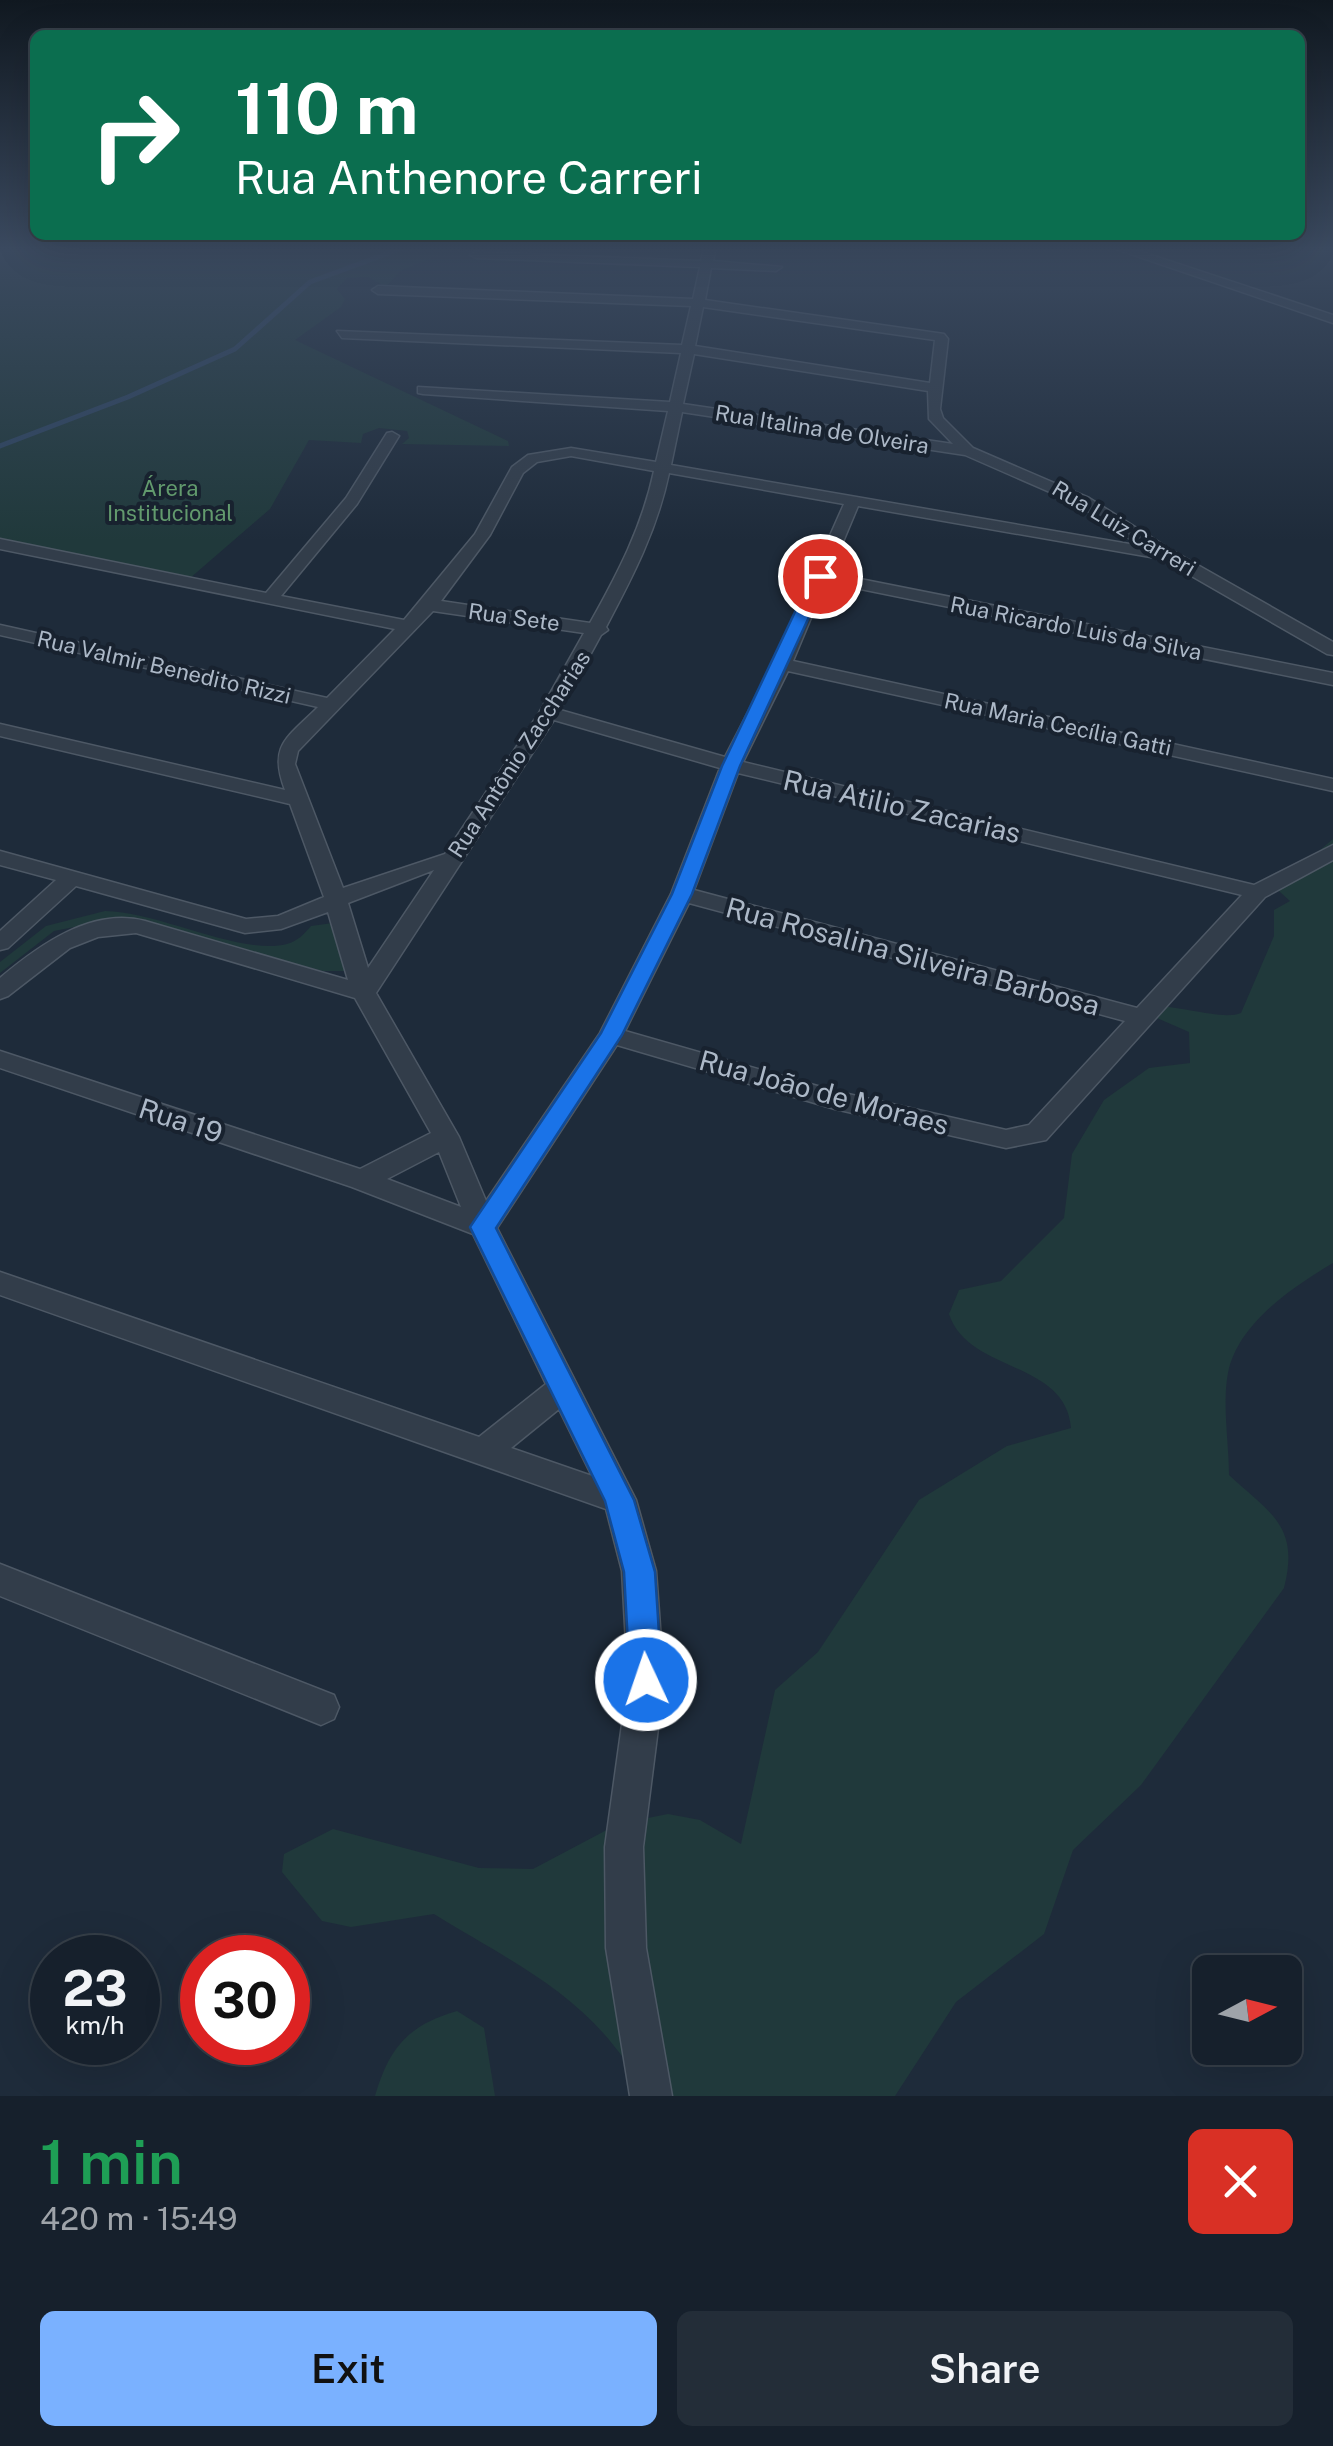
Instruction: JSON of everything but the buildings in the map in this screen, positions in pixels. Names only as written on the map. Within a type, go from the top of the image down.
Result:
[{"type":"street","points":[[592,345],[689,349],[937,388]]},
{"type":"street","name":"Rua Antônio Zaccharias","points":[[364,992],[549,713],[598,630],[652,512],[690,345]]},
{"type":"street","name":"Rua Luiz Carreri","points":[[936,345],[936,419],[968,452],[1083,501],[1167,555],[1333,650]]},
{"type":"street","name":"Rua Italina de Olveira","points":[[423,390],[676,407],[968,452]]},
{"type":"street","points":[[270,598],[339,522],[370,478],[392,436]]},
{"type":"street","points":[[652,2096],[626,1948],[624,1846],[646,1680],[640,1572],[620,1500],[482,1227],[446,1137],[364,992],[336,900],[285,764],[288,749],[328,704],[430,605],[482,534],[517,470],[533,458],[552,452],[1167,555]]},
{"type":"street","points":[[482,1227],[611,1035],[682,894],[731,766],[782,664],[852,503]]},
{"type":"street","points":[[0,544],[410,627]]},
{"type":"street","name":"Rua Ricardo Luis da Silva","points":[[820,576],[1333,679]]},
{"type":"street","name":"Rua Sete","points":[[430,605],[598,630]]},
{"type":"street","name":"Rua Valmir Benedito Rizzi","points":[[0,630],[328,704]]},
{"type":"street","name":"Rua Maria Cecília Gatti","points":[[782,664],[1333,785]]},
{"type":"street","name":"Rua Atilio Zacarias","points":[[549,713],[731,766],[1257,892]]},
{"type":"street","points":[[0,730],[297,799]]},
{"type":"street","points":[[1144,1018],[1257,892],[1333,851]]},
{"type":"street","points":[[0,858],[245,926],[281,925],[376,882],[452,859]]},
{"type":"street","points":[[0,943],[73,878]]},
{"type":"street","name":"Rua Rosalina Silveira Barbosa","points":[[682,894],[1144,1018]]},
{"type":"street","points":[[0,991],[56,944],[81,931],[137,926],[364,992]]},
{"type":"street","name":"Rua João de Moraes","points":[[611,1035],[873,1108],[1006,1138],[1037,1133],[1144,1018]]},
{"type":"street","name":"Rua 19","points":[[0,1059],[362,1180],[482,1227]]},
{"type":"street","points":[[362,1180],[446,1137]]},
{"type":"street","points":[[0,1284],[620,1500]]},
{"type":"street","points":[[482,1452],[562,1389]]},
{"type":"street","points":[[0,1580],[321,1707]]},
{"type":"green space","name":"Árera Institucional","points":[[0,345],[305,345],[508,441],[509,446],[402,444],[409,438],[407,431],[379,428],[363,434],[361,443],[309,440],[270,509],[189,579],[0,540]]},
{"type":"green space","points":[[1333,839],[1333,1263],[1285,1295],[1255,1323],[1234,1355],[1226,1385],[1229,1475],[1278,1522],[1288,1550],[1284,1588],[1141,1785],[1073,1850],[1044,1934],[956,2002],[895,2096],[647,2096],[626,2062],[580,2010],[527,1970],[434,1914],[351,1927],[322,1921],[282,1872],[284,1854],[333,1829],[479,1868],[533,1869],[618,1824],[668,1814],[700,1820],[741,1844],[775,1690],[818,1652],[919,1500],[1007,1446],[1071,1428],[1065,1406],[1052,1390],[975,1347],[959,1333],[949,1314],[959,1290],[1001,1281],[1064,1218],[1072,1154],[1104,1100],[1149,1068],[1190,1063],[1189,1032],[1150,1015],[1147,1006],[1222,1015],[1241,1013],[1274,936],[1274,910],[1290,901],[1270,883],[1270,876],[1313,856]]},
{"type":"green space","points":[[105,911],[268,946],[291,943],[311,926],[333,923],[354,971],[323,971],[120,918],[54,931],[0,973],[0,962],[46,926]]},
{"type":"green space","points":[[457,2011],[484,2028],[495,2096],[375,2096],[387,2064],[403,2041],[425,2023]]},
{"type":"waterway","points":[[0,446],[128,397],[240,345]]},
{"type":"route","points":[[646,1680],[640,1572],[620,1500],[482,1227],[611,1035],[682,894],[731,766],[820,576]]}]
